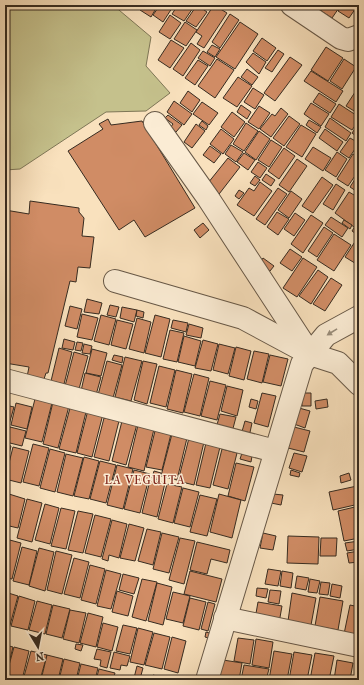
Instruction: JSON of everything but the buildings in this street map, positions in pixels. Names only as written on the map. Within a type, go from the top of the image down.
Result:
[{"type":"street","points":[[292,5],[341,38],[358,37]]},
{"type":"street","points":[[155,123],[208,198],[310,354]]},
{"type":"street","points":[[115,281],[243,318],[310,354],[338,363],[359,384]]},
{"type":"street","points":[[207,680],[302,364],[326,335],[359,317]]},
{"type":"street","points":[[5,380],[275,451]]},
{"type":"street","points":[[225,618],[359,646]]},
{"type":"shaded area","points":[[5,5],[113,5],[151,37],[146,66],[170,93],[146,111],[106,112],[20,169],[5,170]]},
{"type":"district","name":"LA VEGUITA","points":[[145,480]]}]
